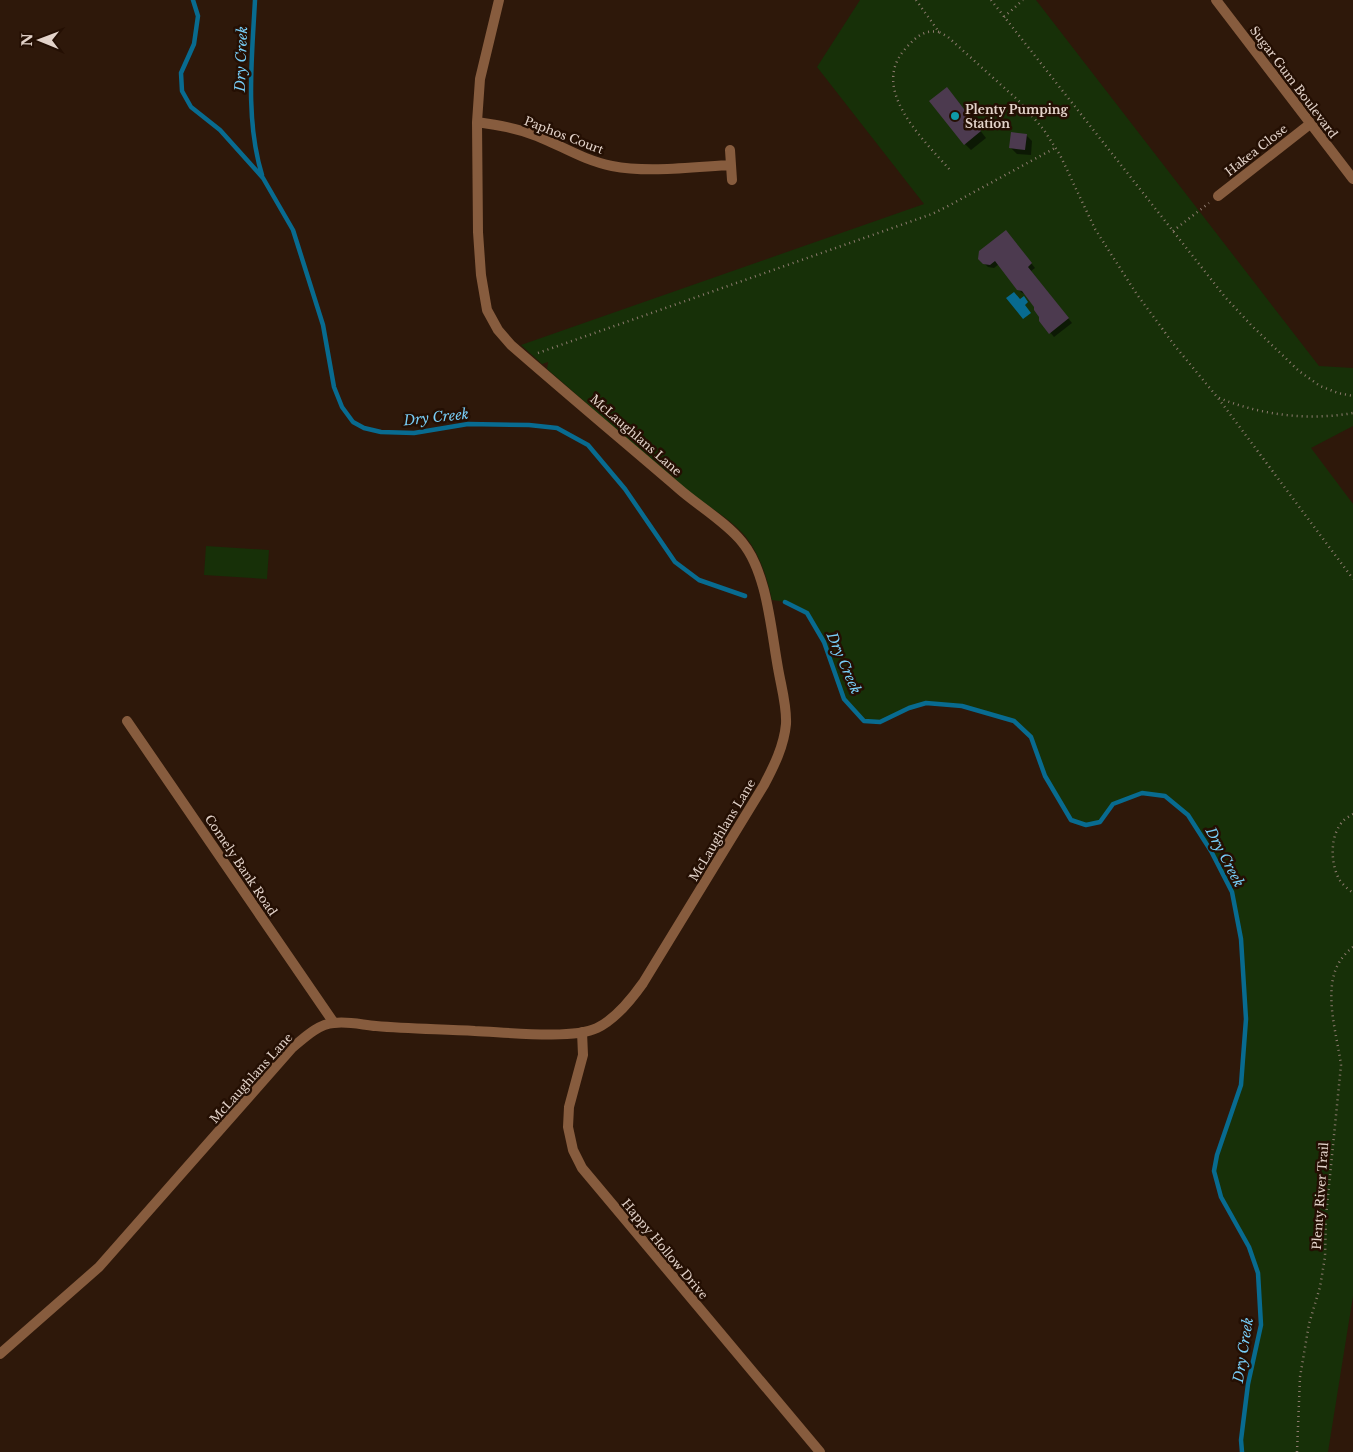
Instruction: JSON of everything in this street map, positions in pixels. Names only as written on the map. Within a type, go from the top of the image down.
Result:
[{"type":"street","name":"McLaughlans Lane","points":[[0,1354],[99,1267],[292,1048],[321,1026],[334,1023],[535,1034],[582,1032],[595,1029],[604,1023],[632,998],[643,983],[764,785],[784,738],[786,723],[785,705],[767,605],[760,576],[743,542],[504,338],[487,310],[481,275],[478,232],[477,122],[480,79],[499,0]]},
{"type":"street","name":"Sugar Gum Boulevard","points":[[1216,0],[1310,124],[1352,175]]},
{"type":"street","name":"Paphos Court","points":[[477,122],[517,129],[592,160],[612,166],[640,168],[731,165]]},
{"type":"street","name":"Hakea Close","points":[[1218,196],[1310,124]]},
{"type":"street","points":[[730,150],[732,180]]},
{"type":"street","name":"Comely Bank Road","points":[[127,721],[334,1023]]},
{"type":"street","name":"Happy Hollow Drive","points":[[582,1032],[583,1055],[569,1107],[568,1128],[574,1150],[582,1168],[820,1452]]},
{"type":"path","points":[[916,0],[939,32]]},
{"type":"path","points":[[991,0],[1225,297],[1299,371],[1320,386],[1353,396]]},
{"type":"path","points":[[1004,17],[1023,0]]},
{"type":"path","points":[[950,170],[908,121],[900,107],[892,78],[899,56],[917,36],[932,31],[939,32],[948,37],[1020,102],[1044,130],[1074,185],[1095,230],[1136,293],[1175,346],[1218,398],[1353,579]]},
{"type":"path","points":[[528,359],[545,350],[932,214],[1055,148]]},
{"type":"path","points":[[1173,231],[1218,196]]},
{"type":"path","points":[[1218,398],[1242,407],[1278,414],[1326,416],[1353,413]]},
{"type":"path","points":[[1353,814],[1343,820],[1337,830],[1333,843],[1335,868],[1347,889],[1353,893]]},
{"type":"path","name":"Plenty River Trail","points":[[1297,1452],[1300,1377],[1309,1324],[1323,1271],[1335,1118],[1342,1065],[1331,1000],[1332,985],[1339,962],[1353,946]]},
{"type":"green space","points":[[860,0],[1036,0],[1319,366],[1353,368],[1353,426],[1311,448],[1353,504],[1353,1296],[1328,1452],[1242,1452],[1241,1440],[1248,1384],[1261,1325],[1258,1273],[1249,1247],[1221,1197],[1214,1171],[1217,1155],[1241,1085],[1246,1019],[1241,939],[1232,892],[1211,851],[1188,815],[1165,796],[1142,793],[1113,804],[1100,822],[1086,825],[1071,820],[1045,776],[1031,737],[1014,721],[962,706],[926,703],[909,708],[880,722],[864,721],[844,699],[824,642],[807,613],[785,602],[772,600],[762,567],[746,537],[727,519],[692,494],[655,463],[547,369],[548,362],[542,364],[521,345],[924,204],[817,67]]},
{"type":"green space","points":[[206,546],[269,550],[267,579],[204,575]]},
{"type":"water","points":[[1014,292],[1020,299],[1024,296],[1028,302],[1025,305],[1031,313],[1023,319],[1006,298]]},
{"type":"building","name":"Plenty Pumping Station","points":[[947,87],[981,131],[964,145],[929,101]]},
{"type":"building","points":[[1011,132],[1027,134],[1025,150],[1009,148]]},
{"type":"building","points":[[1006,230],[1032,263],[1028,267],[1069,318],[1049,334],[1039,321],[1034,307],[1022,291],[1017,290],[995,261],[990,265],[983,264],[978,259],[979,251]]},
{"type":"waterway","name":"Dry Creek","points":[[193,0],[198,16],[194,44],[181,73],[182,91],[191,107],[220,130],[263,178],[293,230],[323,325],[334,387],[342,407],[353,422],[364,428],[381,432],[414,433],[468,424],[529,425],[557,428],[588,445],[625,489],[675,562],[699,580],[745,596]]},
{"type":"waterway","name":"Dry Creek","points":[[255,0],[251,88],[253,132],[262,175]]},
{"type":"waterway","name":"Dry Creek","points":[[785,602],[807,613],[824,642],[844,699],[864,721],[880,722],[909,708],[926,703],[962,706],[1014,721],[1031,737],[1045,776],[1071,820],[1086,825],[1100,822],[1113,804],[1142,793],[1165,796],[1188,815],[1211,851],[1232,892],[1241,939],[1246,1019],[1241,1085],[1217,1155],[1214,1171],[1221,1197],[1249,1247],[1258,1273],[1261,1325],[1248,1384],[1241,1440],[1242,1452]]},
{"type":"place","name":"Plenty Pumping Station","points":[[955,116]]}]
